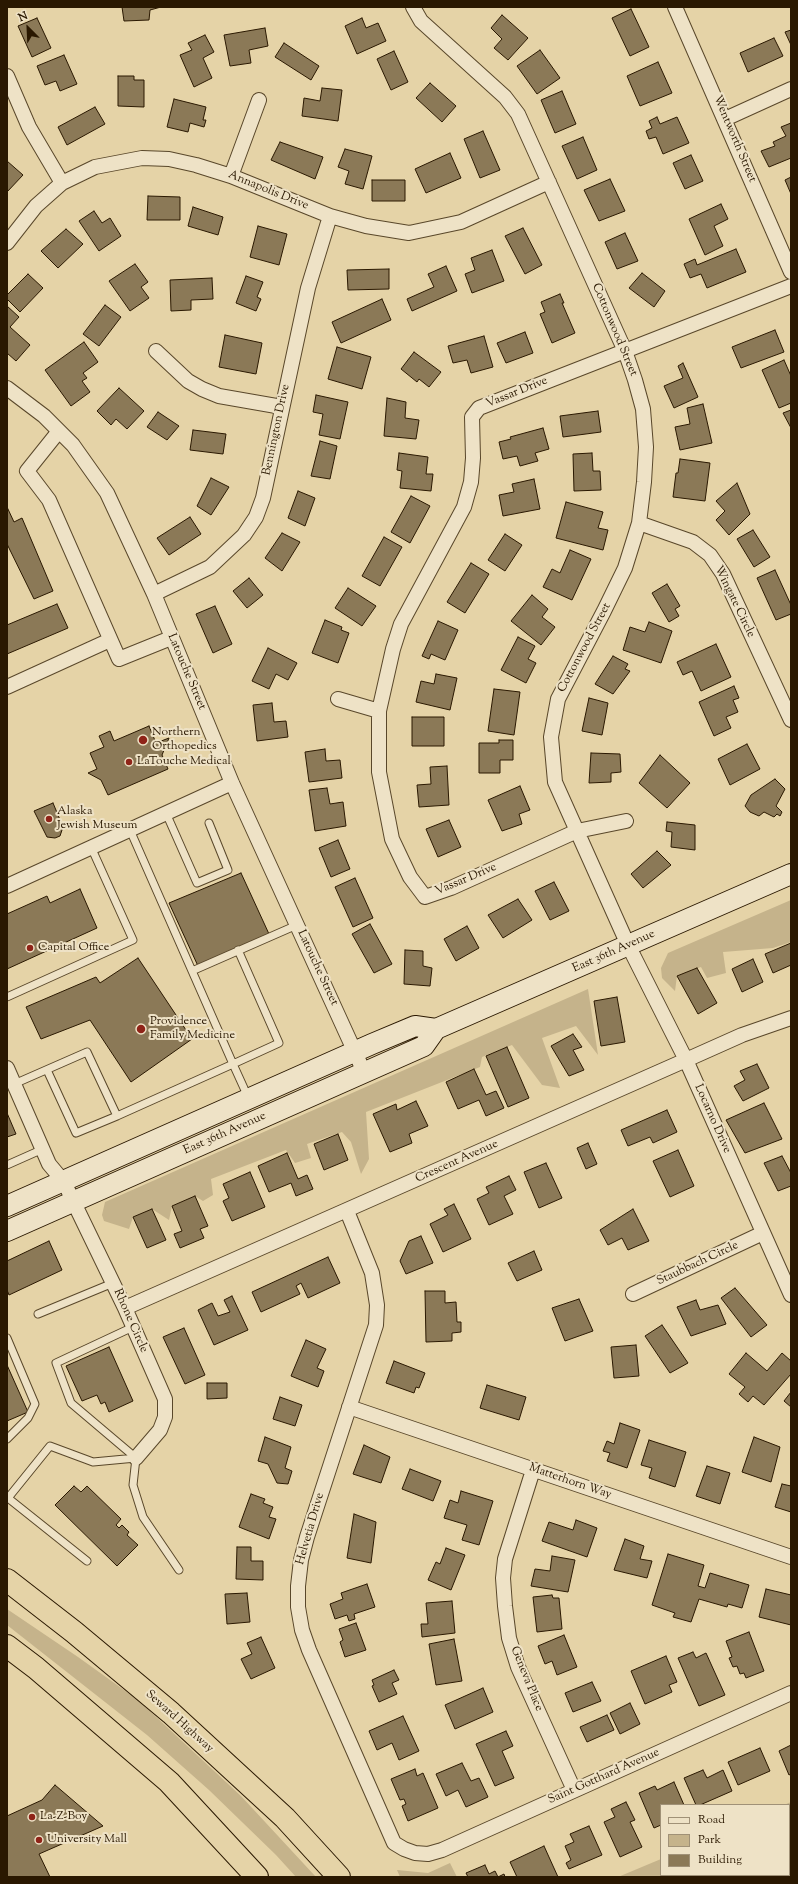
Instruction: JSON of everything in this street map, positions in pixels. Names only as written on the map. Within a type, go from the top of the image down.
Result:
[{"type":"highway","name":"Seward Highway","points":[[7,1580],[74,1632],[171,1713],[285,1818],[339,1877]]},
{"type":"highway","points":[[7,1646],[36,1668],[169,1782],[257,1877]]},
{"type":"main road","name":"East 36th Avenue","points":[[7,1231],[424,1046],[436,1029],[791,874]]},
{"type":"main road","name":"East 36th Avenue","points":[[7,1206],[64,1182],[248,1098],[415,1026],[436,1029]]},
{"type":"street","name":"Cottonwood Street","points":[[413,7],[427,26],[505,97],[518,114],[625,351],[635,380],[642,409],[646,447],[644,482],[639,523],[625,568],[558,699],[551,737],[555,782],[628,946]]},
{"type":"street","name":"Wentworth Street","points":[[676,7],[791,272]]},
{"type":"street","points":[[7,76],[29,127],[62,183]]},
{"type":"street","points":[[725,119],[791,90]]},
{"type":"street","points":[[231,176],[259,100]]},
{"type":"street","name":"Annapolis Drive","points":[[7,243],[36,206],[62,183],[95,167],[142,158],[169,159],[196,165],[231,176],[330,216],[366,226],[409,233],[461,222],[549,182]]},
{"type":"street","name":"Bennington Drive","points":[[154,594],[210,567],[244,535],[256,517],[263,498],[308,288],[330,216]]},
{"type":"street","name":"Vassar Drive","points":[[577,831],[451,888],[425,897],[410,877],[392,839],[379,772],[379,711],[393,649],[401,624],[464,507],[471,482],[473,458],[472,417],[479,408],[491,402],[791,286]]},
{"type":"street","points":[[156,351],[188,381],[202,389],[219,396],[282,407]]},
{"type":"street","name":"Latouche Street","points":[[7,388],[44,416],[59,431],[82,457],[107,493],[154,594],[232,783],[364,1072]]},
{"type":"street","points":[[59,431],[27,471],[49,500],[119,659],[172,638]]},
{"type":"street","name":"Wingate Circle","points":[[639,523],[693,542],[710,555],[723,574],[791,720]]},
{"type":"street","points":[[7,688],[110,640]]},
{"type":"street","points":[[338,699],[379,711]]},
{"type":"street","points":[[7,886],[232,783]]},
{"type":"street","points":[[577,831],[626,821]]},
{"type":"street","name":"Locarno Drive","points":[[628,946],[686,1060],[791,1295]]},
{"type":"street","name":"Crescent Avenue","points":[[125,1308],[686,1060],[742,1036],[791,1018]]},
{"type":"street","name":"Rhone Circle","points":[[7,1068],[49,1164],[64,1182],[125,1308],[165,1399],[166,1407],[160,1430],[136,1458]]},
{"type":"street","name":"Helvetia Drive","points":[[347,1211],[372,1273],[377,1305],[376,1325],[306,1537],[301,1560],[298,1586],[299,1615],[302,1630],[309,1650],[388,1832],[394,1843],[415,1853]]},
{"type":"street","name":"Staubbach Circle","points":[[633,1294],[763,1233]]},
{"type":"street","name":"Matterhorn Way","points":[[350,1407],[791,1557]]},
{"type":"street","name":"Geneva Place","points":[[533,1470],[505,1559],[503,1578],[505,1606],[510,1638],[518,1666],[574,1790]]},
{"type":"street","name":"Saint Gotthard Avenue","points":[[415,1853],[428,1854],[442,1850],[791,1693]]},
{"type":"lane","points":[[166,813],[197,883],[228,870],[209,823]]},
{"type":"lane","points":[[130,830],[248,1098]]},
{"type":"lane","points":[[7,997],[133,940],[91,847]]},
{"type":"lane","points":[[192,971],[297,925]]},
{"type":"lane","points":[[47,1070],[76,1133],[279,1044],[238,950]]},
{"type":"lane","points":[[14,1084],[87,1052],[117,1116]]},
{"type":"lane","points":[[7,1165],[43,1149]]},
{"type":"lane","points":[[38,1314],[113,1283]]},
{"type":"lane","points":[[133,1326],[56,1363],[71,1403],[136,1458]]},
{"type":"lane","points":[[7,1338],[35,1404],[28,1418],[7,1439]]},
{"type":"lane","points":[[87,1562],[8,1498],[50,1446],[93,1462],[136,1458]]},
{"type":"lane","points":[[136,1458],[133,1485],[143,1517],[179,1570]]},
{"type":"green space","points":[[791,900],[791,942],[773,948],[723,952],[726,973],[707,978],[701,967],[677,976],[675,991],[662,978],[661,968],[668,953]]},
{"type":"green space","points":[[588,989],[598,1055],[576,1026],[542,1038],[560,1088],[542,1085],[512,1045],[482,1057],[480,1067],[366,1112],[369,1159],[361,1174],[351,1142],[342,1132],[307,1144],[311,1158],[295,1163],[286,1150],[211,1179],[213,1195],[203,1201],[195,1196],[172,1206],[169,1220],[152,1209],[133,1217],[129,1229],[104,1221],[102,1215],[105,1202]]},
{"type":"green space","points":[[7,1609],[138,1700],[241,1796],[316,1877],[296,1877],[276,1855],[209,1790],[147,1735],[7,1625]]},
{"type":"green space","points":[[791,1802],[791,1877],[618,1877],[660,1859],[660,1876],[790,1876],[790,1804],[786,1804]]},
{"type":"green space","points":[[450,1863],[457,1877],[400,1877],[397,1870],[428,1873]]},
{"type":"building","points":[[122,7],[161,7],[150,10],[149,20],[124,21]]},
{"type":"building","points":[[631,9],[649,47],[630,56],[612,18]]},
{"type":"building","points":[[502,15],[528,38],[508,60],[494,48],[502,39],[491,28]]},
{"type":"building","points":[[37,18],[51,48],[32,57],[18,26]]},
{"type":"building","points":[[362,18],[366,28],[378,23],[386,41],[357,54],[345,26]]},
{"type":"building","points":[[265,28],[268,46],[249,50],[251,63],[230,66],[224,35]]},
{"type":"building","points":[[791,30],[791,45],[785,32]]},
{"type":"building","points":[[205,35],[214,52],[203,58],[212,78],[194,87],[180,55],[192,50],[188,43]]},
{"type":"building","points":[[774,38],[783,56],[748,72],[740,53]]},
{"type":"building","points":[[284,43],[319,66],[311,80],[275,57]]},
{"type":"building","points":[[540,50],[560,78],[537,94],[517,66]]},
{"type":"building","points":[[394,51],[408,82],[391,90],[377,59]]},
{"type":"building","points":[[64,55],[77,84],[60,91],[56,81],[45,85],[37,66]]},
{"type":"building","points":[[658,62],[672,93],[640,106],[627,76]]},
{"type":"building","points":[[118,76],[134,76],[134,80],[144,80],[144,107],[118,106]]},
{"type":"building","points":[[430,83],[456,106],[442,122],[416,98]]},
{"type":"building","points":[[322,88],[342,90],[338,121],[302,116],[304,98],[320,101]]},
{"type":"building","points":[[562,91],[576,124],[555,133],[541,100]]},
{"type":"building","points":[[174,99],[206,107],[203,120],[206,120],[204,127],[190,123],[188,132],[167,127]]},
{"type":"building","points":[[95,107],[105,124],[67,145],[58,127]]},
{"type":"building","points":[[657,117],[660,124],[677,117],[689,143],[663,154],[656,137],[649,139],[646,131],[652,128],[649,121]]},
{"type":"building","points":[[791,123],[791,158],[769,167],[761,151],[775,146],[773,142],[786,136],[781,127]]},
{"type":"building","points":[[483,131],[500,170],[480,178],[464,139]]},
{"type":"building","points":[[583,137],[597,170],[577,179],[562,146]]},
{"type":"building","points":[[280,142],[323,157],[315,179],[271,160]]},
{"type":"building","points":[[345,149],[372,156],[363,189],[345,184],[349,171],[338,167]]},
{"type":"building","points":[[450,153],[461,178],[426,193],[415,169]]},
{"type":"building","points":[[691,155],[703,181],[685,189],[673,163]]},
{"type":"building","points":[[7,161],[23,175],[7,192]]},
{"type":"building","points":[[791,177],[791,194],[785,180]]},
{"type":"building","points":[[610,179],[625,211],[599,221],[584,190]]},
{"type":"building","points":[[372,180],[405,180],[405,201],[372,201]]},
{"type":"building","points":[[148,196],[180,197],[180,220],[147,220]]},
{"type":"building","points":[[721,204],[728,219],[714,226],[723,246],[705,255],[689,219]]},
{"type":"building","points":[[193,207],[223,217],[218,235],[188,226]]},
{"type":"building","points":[[94,211],[102,223],[110,218],[121,236],[99,251],[79,221]]},
{"type":"building","points":[[258,226],[287,234],[279,265],[250,257]]},
{"type":"building","points":[[523,228],[542,265],[525,274],[505,236]]},
{"type":"building","points":[[66,229],[83,244],[58,268],[41,251]]},
{"type":"building","points":[[625,233],[638,261],[617,269],[605,242]]},
{"type":"building","points":[[736,249],[746,272],[707,288],[701,274],[690,278],[684,264],[695,259],[697,265]]},
{"type":"building","points":[[492,250],[504,281],[472,293],[465,274],[475,270],[471,258]]},
{"type":"building","points":[[135,264],[148,282],[141,287],[149,298],[130,311],[109,281]]},
{"type":"building","points":[[446,266],[457,291],[412,311],[407,299],[434,287],[428,274]]},
{"type":"building","points":[[389,269],[389,289],[348,290],[347,270]]},
{"type":"building","points":[[642,273],[665,291],[654,307],[629,288]]},
{"type":"building","points":[[28,274],[43,288],[20,312],[7,299],[7,295]]},
{"type":"building","points":[[246,276],[263,282],[257,297],[261,299],[256,311],[236,303]]},
{"type":"building","points":[[212,278],[213,299],[191,300],[191,310],[171,311],[170,280]]},
{"type":"building","points":[[560,294],[564,303],[562,303],[575,333],[552,343],[540,314],[545,312],[541,302]]},
{"type":"building","points":[[382,299],[391,320],[341,343],[332,322]]},
{"type":"building","points":[[105,305],[121,317],[99,346],[83,334]]},
{"type":"building","points":[[7,306],[19,317],[10,327],[30,345],[16,361],[7,353]]},
{"type":"building","points":[[775,330],[784,352],[741,368],[732,347]]},
{"type":"building","points":[[525,332],[533,353],[506,363],[497,343]]},
{"type":"building","points":[[225,335],[262,343],[256,374],[219,367]]},
{"type":"building","points":[[484,336],[493,367],[471,373],[467,360],[453,363],[448,346]]},
{"type":"building","points":[[84,342],[98,362],[83,373],[87,378],[82,381],[90,392],[71,406],[45,370]]},
{"type":"building","points":[[337,347],[371,357],[362,389],[328,379]]},
{"type":"building","points":[[414,352],[441,372],[429,387],[419,379],[417,382],[401,369]]},
{"type":"building","points":[[784,360],[791,376],[791,403],[779,408],[762,370]]},
{"type":"building","points":[[683,363],[698,397],[674,408],[664,386],[683,378],[678,366]]},
{"type":"building","points":[[119,388],[144,411],[127,429],[116,419],[111,425],[97,411]]},
{"type":"building","points":[[316,395],[348,402],[340,439],[319,435],[323,414],[313,412]]},
{"type":"building","points":[[387,398],[406,402],[405,418],[419,420],[416,439],[384,436]]},
{"type":"building","points":[[703,404],[712,443],[680,450],[675,427],[690,424],[687,408]]},
{"type":"building","points":[[791,410],[791,428],[783,413]]},
{"type":"building","points":[[598,411],[601,432],[563,437],[560,416]]},
{"type":"building","points":[[158,412],[179,426],[167,440],[147,427]]},
{"type":"building","points":[[543,428],[549,449],[535,453],[538,461],[520,466],[517,456],[503,459],[499,442],[511,439],[510,437]]},
{"type":"building","points":[[193,430],[226,434],[223,454],[190,450]]},
{"type":"building","points":[[320,441],[337,446],[330,479],[311,476]]},
{"type":"building","points":[[399,453],[428,457],[426,474],[433,474],[431,491],[400,488],[402,471],[397,470]]},
{"type":"building","points":[[592,453],[593,471],[600,471],[601,490],[574,491],[573,454]]},
{"type":"building","points":[[680,459],[710,463],[705,501],[673,497],[676,473],[678,473]]},
{"type":"building","points":[[211,478],[229,487],[211,515],[197,506]]},
{"type":"building","points":[[534,479],[540,509],[503,516],[499,495],[514,492],[512,484]]},
{"type":"building","points":[[737,483],[750,514],[729,535],[716,520],[725,511],[716,501]]},
{"type":"building","points":[[298,491],[315,498],[305,526],[288,518]]},
{"type":"building","points":[[411,496],[430,506],[410,543],[391,532]]},
{"type":"building","points":[[566,502],[603,512],[598,528],[608,530],[603,550],[556,538]]},
{"type":"building","points":[[7,507],[14,522],[22,518],[53,591],[34,599],[7,544]]},
{"type":"building","points":[[190,517],[201,534],[169,555],[157,538]]},
{"type":"building","points":[[753,530],[770,557],[754,567],[737,539]]},
{"type":"building","points":[[282,533],[300,542],[282,571],[265,558]]},
{"type":"building","points":[[505,534],[522,545],[505,571],[488,560]]},
{"type":"building","points":[[384,537],[402,547],[380,586],[362,576]]},
{"type":"building","points":[[570,550],[591,559],[572,600],[543,587],[552,569],[560,573]]},
{"type":"building","points":[[471,563],[489,574],[465,613],[447,602]]},
{"type":"building","points":[[775,570],[791,605],[791,614],[776,620],[757,578]]},
{"type":"building","points":[[249,578],[263,595],[247,608],[233,591]]},
{"type":"building","points":[[667,584],[680,606],[675,609],[679,616],[669,622],[652,593]]},
{"type":"building","points":[[348,588],[376,606],[362,626],[335,608]]},
{"type":"building","points":[[532,595],[548,609],[542,617],[555,627],[541,645],[511,621]]},
{"type":"building","points":[[57,604],[68,628],[7,654],[7,625]]},
{"type":"building","points":[[215,606],[232,644],[213,653],[196,614]]},
{"type":"building","points":[[325,620],[342,627],[341,630],[349,633],[338,663],[312,653]]},
{"type":"building","points":[[438,621],[458,630],[445,660],[431,654],[429,659],[422,656]]},
{"type":"building","points":[[649,622],[672,631],[661,663],[623,650],[630,627],[645,632]]},
{"type":"building","points":[[518,637],[535,646],[528,659],[536,663],[526,683],[501,670]]},
{"type":"building","points":[[716,644],[731,677],[701,691],[692,671],[683,675],[677,662]]},
{"type":"building","points":[[268,648],[297,663],[288,680],[276,674],[269,689],[252,681]]},
{"type":"building","points":[[613,656],[628,664],[625,669],[630,671],[613,694],[595,684]]},
{"type":"building","points":[[436,674],[457,678],[450,710],[416,702],[421,681],[434,684]]},
{"type":"building","points":[[734,686],[739,698],[733,700],[738,712],[726,717],[731,728],[714,736],[699,702]]},
{"type":"building","points":[[494,689],[520,692],[514,735],[488,731]]},
{"type":"building","points":[[589,698],[608,703],[602,735],[582,731]]},
{"type":"building","points":[[272,703],[274,722],[286,721],[288,737],[257,741],[253,705]]},
{"type":"building","points":[[412,717],[444,717],[444,746],[412,746]]},
{"type":"building","name":"LaTouche Medical","points":[[149,726],[156,743],[169,738],[162,755],[168,769],[108,795],[101,780],[88,773],[97,769],[90,753],[104,747],[99,736],[110,731],[114,741]]},
{"type":"building","points":[[499,740],[513,740],[513,760],[500,760],[500,773],[479,773],[479,743],[499,743]]},
{"type":"building","points":[[747,744],[760,769],[730,785],[718,759]]},
{"type":"building","points":[[325,749],[326,761],[340,760],[342,778],[309,782],[305,752]]},
{"type":"building","points":[[591,753],[620,754],[621,772],[611,773],[611,782],[589,783]]},
{"type":"building","points":[[660,755],[690,783],[667,808],[639,783]]},
{"type":"building","points":[[447,766],[449,805],[419,807],[417,785],[431,784],[430,767]]},
{"type":"building","points":[[775,779],[785,789],[776,806],[782,812],[780,816],[777,814],[774,817],[764,812],[759,816],[750,812],[745,806],[751,795]]},
{"type":"building","points":[[520,786],[530,810],[519,814],[522,824],[502,831],[488,800]]},
{"type":"building","points":[[327,788],[330,804],[343,802],[346,826],[315,831],[309,790]]},
{"type":"building","name":"Alaska Jewish Museum","points":[[53,803],[63,827],[60,836],[55,838],[47,837],[34,811]]},
{"type":"building","points":[[449,820],[461,847],[438,857],[426,829]]},
{"type":"building","points":[[667,822],[695,825],[695,850],[671,847],[672,832],[666,831]]},
{"type":"building","points":[[338,840],[350,869],[331,877],[319,848]]},
{"type":"building","points":[[657,851],[671,865],[643,888],[631,874]]},
{"type":"building","points":[[241,873],[269,934],[198,966],[169,903]]},
{"type":"building","points":[[355,878],[373,918],[353,927],[335,887]]},
{"type":"building","points":[[554,882],[569,911],[550,920],[535,891]]},
{"type":"building","name":"Capital Office","points":[[80,889],[97,928],[7,969],[7,914],[47,896],[50,903]]},
{"type":"building","points":[[518,899],[532,920],[503,938],[488,915]]},
{"type":"building","points":[[370,924],[392,964],[374,973],[352,934]]},
{"type":"building","points":[[467,926],[479,948],[456,961],[444,939]]},
{"type":"building","points":[[791,943],[791,965],[773,973],[765,954]]},
{"type":"building","points":[[405,950],[423,951],[423,966],[432,968],[430,986],[404,984]]},
{"type":"building","name":"Providence Family Medicine","points":[[138,958],[192,1039],[131,1082],[90,1020],[41,1039],[26,1007],[96,977],[100,983]]},
{"type":"building","points":[[753,959],[763,982],[742,992],[732,969]]},
{"type":"building","points":[[697,968],[717,1003],[698,1014],[677,976]]},
{"type":"building","points":[[617,997],[625,1042],[601,1046],[594,1001]]},
{"type":"building","points":[[573,1034],[582,1047],[573,1050],[584,1070],[569,1076],[551,1046]]},
{"type":"building","points":[[507,1047],[529,1098],[508,1107],[486,1056]]},
{"type":"building","points":[[757,1064],[769,1088],[743,1101],[734,1086],[745,1080],[740,1071]]},
{"type":"building","points":[[474,1069],[486,1095],[496,1091],[504,1108],[486,1116],[479,1100],[458,1109],[446,1082]]},
{"type":"building","points":[[416,1101],[428,1126],[409,1134],[412,1143],[390,1152],[373,1114],[396,1104],[397,1110]]},
{"type":"building","points":[[764,1103],[782,1139],[745,1153],[726,1120]]},
{"type":"building","points":[[667,1110],[677,1132],[653,1143],[650,1137],[628,1146],[621,1130]]},
{"type":"building","points":[[7,1113],[16,1134],[7,1137]]},
{"type":"building","points":[[338,1134],[348,1160],[324,1170],[314,1144]]},
{"type":"building","points":[[588,1143],[597,1164],[586,1169],[577,1148]]},
{"type":"building","points":[[678,1150],[694,1186],[670,1197],[653,1161]]},
{"type":"building","points":[[287,1153],[298,1179],[307,1175],[313,1189],[296,1196],[291,1183],[269,1192],[258,1166]]},
{"type":"building","points":[[782,1156],[791,1173],[791,1186],[778,1191],[764,1163]]},
{"type":"building","points":[[546,1163],[562,1198],[539,1208],[524,1172]]},
{"type":"building","points":[[250,1172],[265,1207],[232,1221],[223,1201],[229,1198],[223,1184]]},
{"type":"building","points":[[509,1176],[516,1190],[504,1196],[513,1214],[489,1225],[477,1199],[489,1193],[486,1187]]},
{"type":"building","points":[[195,1196],[208,1226],[200,1229],[204,1238],[180,1248],[174,1234],[182,1231],[172,1206]]},
{"type":"building","points":[[454,1204],[471,1239],[443,1252],[430,1224],[448,1215],[444,1209]]},
{"type":"building","points":[[152,1209],[166,1240],[147,1248],[133,1217]]},
{"type":"building","points":[[633,1209],[649,1241],[628,1250],[622,1238],[608,1245],[600,1230]]},
{"type":"building","points":[[421,1236],[433,1263],[406,1274],[400,1261],[409,1241]]},
{"type":"building","points":[[49,1241],[62,1270],[9,1295],[7,1290],[7,1261]]},
{"type":"building","points":[[534,1251],[542,1270],[517,1281],[508,1263]]},
{"type":"building","points":[[328,1257],[340,1283],[308,1298],[301,1283],[296,1286],[300,1294],[261,1312],[252,1292]]},
{"type":"building","points":[[735,1288],[767,1325],[751,1337],[721,1298]]},
{"type":"building","points":[[425,1291],[445,1291],[445,1303],[456,1302],[457,1322],[461,1322],[461,1332],[452,1333],[452,1341],[426,1342]]},
{"type":"building","points":[[232,1296],[248,1330],[214,1345],[198,1310],[212,1303],[218,1316],[230,1312],[224,1300]]},
{"type":"building","points":[[579,1299],[593,1331],[565,1341],[552,1308]]},
{"type":"building","points":[[696,1300],[700,1310],[718,1305],[726,1324],[691,1336],[677,1307]]},
{"type":"building","points":[[662,1325],[688,1363],[670,1373],[645,1336]]},
{"type":"building","points":[[184,1328],[205,1375],[185,1384],[163,1337]]},
{"type":"building","points":[[306,1340],[326,1349],[317,1368],[324,1371],[318,1387],[291,1376]]},
{"type":"building","points":[[636,1345],[639,1376],[614,1378],[611,1347]]},
{"type":"building","points":[[109,1347],[133,1401],[109,1412],[105,1402],[101,1404],[97,1395],[82,1401],[66,1366]]},
{"type":"building","points":[[746,1353],[767,1371],[782,1353],[791,1361],[791,1374],[764,1405],[753,1396],[748,1402],[739,1394],[745,1387],[729,1374]]},
{"type":"building","points":[[394,1361],[425,1373],[419,1388],[416,1387],[414,1393],[386,1383]]},
{"type":"building","points":[[7,1365],[28,1412],[7,1421]]},
{"type":"building","points":[[207,1383],[227,1383],[227,1398],[207,1399]]},
{"type":"building","points":[[487,1385],[526,1397],[519,1420],[480,1408]]},
{"type":"building","points":[[791,1392],[791,1407],[784,1401]]},
{"type":"building","points":[[280,1397],[302,1405],[295,1426],[273,1419]]},
{"type":"building","points":[[620,1423],[640,1430],[627,1468],[607,1461],[610,1453],[603,1451],[607,1441],[614,1444]]},
{"type":"building","points":[[265,1437],[291,1447],[285,1468],[292,1471],[288,1484],[277,1483],[268,1464],[258,1461]]},
{"type":"building","points":[[754,1437],[780,1447],[771,1482],[742,1472]]},
{"type":"building","points":[[649,1440],[686,1452],[675,1487],[649,1478],[652,1468],[641,1465]]},
{"type":"building","points":[[364,1445],[390,1457],[381,1483],[353,1474]]},
{"type":"building","points":[[707,1466],[730,1473],[720,1504],[696,1496]]},
{"type":"building","points":[[410,1469],[441,1481],[433,1501],[402,1489]]},
{"type":"building","points":[[782,1484],[791,1486],[791,1512],[775,1507]]},
{"type":"building","points":[[74,1486],[81,1492],[87,1486],[121,1519],[116,1525],[119,1528],[122,1525],[129,1532],[127,1535],[138,1545],[117,1566],[55,1505]]},
{"type":"building","points":[[461,1491],[493,1501],[479,1545],[462,1540],[467,1525],[444,1518],[450,1500],[458,1503]]},
{"type":"building","points":[[251,1494],[265,1499],[263,1503],[273,1507],[269,1517],[276,1519],[269,1539],[239,1527]]},
{"type":"building","points":[[354,1514],[376,1522],[371,1563],[347,1558]]},
{"type":"building","points":[[576,1520],[597,1528],[587,1557],[542,1541],[549,1522],[573,1530]]},
{"type":"building","points":[[625,1539],[644,1546],[640,1559],[652,1561],[647,1578],[614,1570]]},
{"type":"building","points":[[237,1547],[251,1547],[251,1561],[263,1561],[263,1580],[236,1579]]},
{"type":"building","points":[[446,1548],[465,1555],[451,1590],[428,1580],[436,1562],[440,1564]]},
{"type":"building","points":[[668,1554],[704,1565],[698,1586],[705,1588],[710,1573],[749,1585],[742,1608],[728,1604],[727,1607],[699,1599],[691,1622],[673,1617],[675,1613],[652,1605]]},
{"type":"building","points":[[552,1556],[575,1560],[568,1592],[531,1586],[535,1569],[550,1571]]},
{"type":"building","points":[[367,1584],[375,1607],[354,1614],[355,1619],[349,1621],[347,1615],[335,1619],[330,1604],[343,1599],[341,1593]]},
{"type":"building","points":[[766,1589],[791,1595],[791,1625],[759,1617]]},
{"type":"building","points":[[247,1593],[250,1622],[227,1624],[225,1594]]},
{"type":"building","points":[[552,1595],[553,1598],[559,1598],[562,1629],[537,1632],[533,1597]]},
{"type":"building","points":[[452,1601],[455,1633],[422,1637],[421,1624],[428,1624],[426,1603]]},
{"type":"building","points":[[356,1623],[366,1650],[345,1657],[340,1642],[343,1640],[339,1629]]},
{"type":"building","points":[[749,1632],[764,1671],[746,1678],[744,1673],[740,1674],[737,1666],[733,1667],[729,1658],[732,1657],[726,1641]]},
{"type":"building","points":[[564,1635],[577,1667],[557,1675],[552,1661],[545,1664],[538,1646]]},
{"type":"building","points":[[261,1637],[275,1668],[251,1679],[241,1659],[252,1654],[247,1643]]},
{"type":"building","points":[[454,1639],[462,1681],[436,1685],[429,1644]]},
{"type":"building","points":[[693,1652],[696,1658],[706,1653],[725,1695],[699,1706],[678,1658]]},
{"type":"building","points":[[666,1656],[677,1682],[669,1685],[672,1692],[645,1704],[631,1671]]},
{"type":"building","points":[[394,1670],[399,1680],[392,1683],[397,1694],[379,1702],[372,1686],[374,1685],[372,1680]]},
{"type":"building","points":[[592,1682],[601,1701],[573,1712],[565,1693]]},
{"type":"building","points":[[483,1688],[493,1712],[455,1729],[445,1705]]},
{"type":"building","points":[[630,1703],[640,1724],[620,1734],[610,1713]]},
{"type":"building","points":[[607,1715],[614,1730],[587,1742],[580,1727]]},
{"type":"building","points":[[403,1716],[419,1751],[399,1760],[392,1743],[377,1750],[369,1731]]},
{"type":"building","points":[[506,1731],[513,1746],[502,1751],[514,1778],[495,1786],[476,1744]]},
{"type":"building","points":[[791,1745],[791,1774],[789,1775],[779,1751]]},
{"type":"building","points":[[760,1748],[770,1771],[738,1785],[728,1762]]},
{"type":"building","points":[[462,1763],[471,1781],[479,1778],[488,1797],[466,1807],[458,1790],[446,1796],[436,1774]]},
{"type":"building","points":[[415,1769],[417,1776],[423,1773],[438,1808],[408,1821],[402,1806],[406,1804],[404,1799],[400,1800],[391,1779]]},
{"type":"building","points":[[703,1770],[707,1778],[723,1770],[732,1791],[702,1804],[696,1804],[684,1778]]},
{"type":"building","points":[[674,1782],[684,1804],[660,1804],[660,1825],[654,1828],[639,1793],[655,1786],[657,1790]]},
{"type":"building","name":"University Mall","points":[[55,1785],[103,1826],[39,1854],[50,1877],[7,1877],[7,1816],[42,1800]]},
{"type":"building","points":[[626,1802],[635,1820],[630,1822],[642,1847],[620,1857],[604,1822],[615,1817],[611,1809]]},
{"type":"building","points":[[589,1826],[602,1855],[569,1869],[566,1863],[571,1860],[565,1846],[574,1842],[570,1834]]},
{"type":"building","points":[[544,1846],[558,1877],[517,1877],[510,1862]]},
{"type":"building","points":[[485,1865],[489,1874],[495,1871],[498,1877],[468,1877],[466,1873]]},
{"type":"building","points":[[504,1874],[505,1877],[498,1877]]},
{"type":"place","name":"Northern Orthopedics","points":[[143,740]]},
{"type":"place","name":"LaTouche Medical","points":[[129,762]]},
{"type":"place","name":"Alaska Jewish Museum","points":[[49,819]]},
{"type":"place","name":"Capital Office","points":[[30,948]]},
{"type":"place","name":"Providence Family Medicine","points":[[141,1029]]},
{"type":"place","name":"La-Z-Boy","points":[[32,1817]]},
{"type":"place","name":"University Mall","points":[[39,1840]]}]
